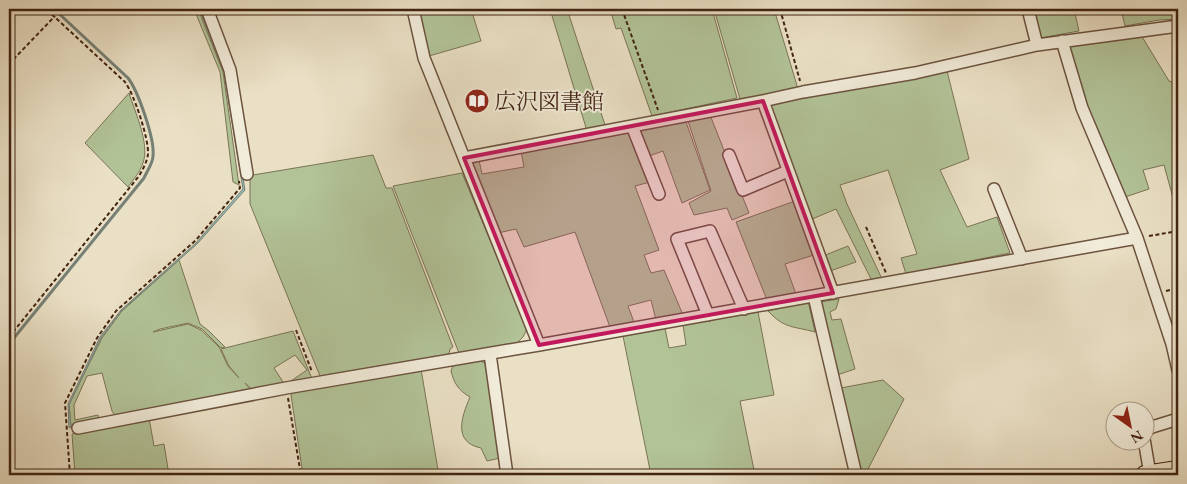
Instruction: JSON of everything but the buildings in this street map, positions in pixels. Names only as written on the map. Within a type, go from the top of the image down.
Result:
[{"type":"main road","points":[[1148,475],[1178,470]]},
{"type":"street","points":[[207,9],[230,70],[247,174]]},
{"type":"street","points":[[415,9],[424,58],[539,345]]},
{"type":"street","points":[[1028,9],[1037,45]]},
{"type":"street","points":[[464,158],[915,72],[1037,45],[1178,26]]},
{"type":"street","points":[[1062,41],[1082,108],[1137,238],[1175,343],[1178,370]]},
{"type":"street","points":[[763,101],[833,293]]},
{"type":"street","points":[[632,126],[659,194]]},
{"type":"street","points":[[729,155],[743,190],[788,170]]},
{"type":"street","points":[[994,189],[1022,259]]},
{"type":"street","points":[[708,316],[677,239],[710,231],[744,309]]},
{"type":"street","points":[[78,428],[287,388],[708,316],[1137,238]]},
{"type":"street","points":[[814,296],[856,475]]},
{"type":"street","points":[[490,354],[507,475]]},
{"type":"street","points":[[1154,426],[1178,419]]},
{"type":"street","points":[[1145,452],[1148,475]]},
{"type":"path","points":[[9,337],[139,176],[146,164],[148,152],[147,142],[131,90],[125,82],[46,9]]},
{"type":"path","points":[[622,9],[662,120]]},
{"type":"path","points":[[780,9],[803,92]]},
{"type":"path","points":[[9,64],[54,16]]},
{"type":"path","points":[[70,475],[65,403],[96,338],[116,311],[196,240],[240,188]]},
{"type":"path","points":[[866,227],[890,282]]},
{"type":"path","points":[[1137,238],[1178,231]]},
{"type":"path","points":[[1156,293],[1178,288]]},
{"type":"path","points":[[296,330],[316,383]]},
{"type":"path","points":[[287,388],[301,475]]},
{"type":"path","points":[[755,469],[756,475]]},
{"type":"highlighted area","points":[[763,101],[833,293],[539,345],[464,158]]},
{"type":"green space","points":[[194,9],[198,9],[223,72],[239,185],[233,182],[220,72]]},
{"type":"green space","points":[[432,9],[471,9],[481,41],[429,56],[418,12]]},
{"type":"green space","points":[[550,9],[567,9],[605,125],[587,131]]},
{"type":"green space","points":[[610,9],[712,9],[737,98],[652,116],[621,28],[616,29]]},
{"type":"green space","points":[[714,9],[774,9],[798,89],[740,99]]},
{"type":"green space","points":[[1033,9],[1074,9],[1079,31],[1040,38]]},
{"type":"green space","points":[[1121,9],[1128,9],[1133,12],[1147,9],[1178,9],[1178,19],[1125,26]]},
{"type":"green space","points":[[1141,35],[1169,81],[1178,84],[1178,216],[1164,165],[1143,170],[1149,189],[1125,197],[1085,106],[1070,50],[1071,44]]},
{"type":"green space","points":[[947,71],[969,159],[940,170],[967,227],[997,217],[1010,253],[906,274],[901,258],[917,254],[888,170],[840,185],[882,279],[872,281],[836,209],[810,220],[767,104]]},
{"type":"green space","points":[[129,93],[141,128],[145,155],[140,170],[128,187],[85,143]]},
{"type":"green space","points":[[710,115],[749,213],[732,220],[727,208],[694,215],[689,203],[711,191],[688,121]]},
{"type":"green space","points":[[686,122],[710,190],[682,203],[663,151],[649,156],[637,130]]},
{"type":"green space","points":[[629,132],[650,182],[635,186],[659,250],[644,255],[651,273],[664,270],[683,315],[656,320],[651,300],[628,306],[634,322],[610,327],[575,232],[524,247],[516,229],[498,233],[469,161],[479,160],[482,174],[524,167],[521,151]]},
{"type":"green space","points":[[373,155],[386,188],[392,188],[453,347],[450,349],[449,354],[320,376],[250,204],[250,178],[253,175]]},
{"type":"green space","points":[[462,173],[527,329],[517,343],[459,353],[393,186]]},
{"type":"green space","points":[[795,201],[814,255],[785,264],[796,294],[767,300],[736,222]]},
{"type":"green space","points":[[848,246],[856,262],[830,271],[823,256]]},
{"type":"green space","points":[[179,260],[200,324],[225,347],[221,348],[202,329],[188,323],[153,332],[188,324],[201,330],[219,347],[228,366],[239,378],[229,366],[221,349],[293,331],[312,379],[288,383],[307,370],[295,355],[274,368],[285,385],[254,391],[245,383],[250,389],[116,417],[112,411],[102,373],[87,376],[74,405],[75,420],[98,415],[99,421],[71,427],[69,404],[102,338],[122,311]]},
{"type":"green space","points":[[839,299],[836,309],[830,312],[832,320],[841,319],[855,369],[837,375],[820,302]]},
{"type":"green space","points":[[808,301],[815,332],[785,324],[768,311]]},
{"type":"green space","points":[[758,312],[774,395],[740,401],[755,475],[651,475],[623,336],[665,328],[669,348],[686,345],[683,325]]},
{"type":"green space","points":[[480,361],[485,363],[500,458],[487,461],[481,448],[472,445],[463,434],[462,420],[470,397],[457,386],[451,371],[454,363]]},
{"type":"green space","points":[[421,369],[438,470],[407,475],[303,475],[291,395],[293,392]]},
{"type":"green space","points":[[883,380],[904,399],[865,475],[859,474],[841,388]]},
{"type":"green space","points":[[149,418],[154,446],[164,444],[169,475],[75,475],[72,434]]},
{"type":"water","points":[[199,9],[201,9],[225,72],[245,190],[197,244],[121,311],[101,338],[69,405],[71,427],[69,428],[68,404],[100,337],[121,310],[196,243],[243,189],[224,72]]},
{"type":"waterway","points":[[9,344],[144,178],[153,159],[153,148],[145,115],[132,84],[128,78],[54,9]]},
{"type":"place","name":"広沢図書館","points":[[477,101]]}]
